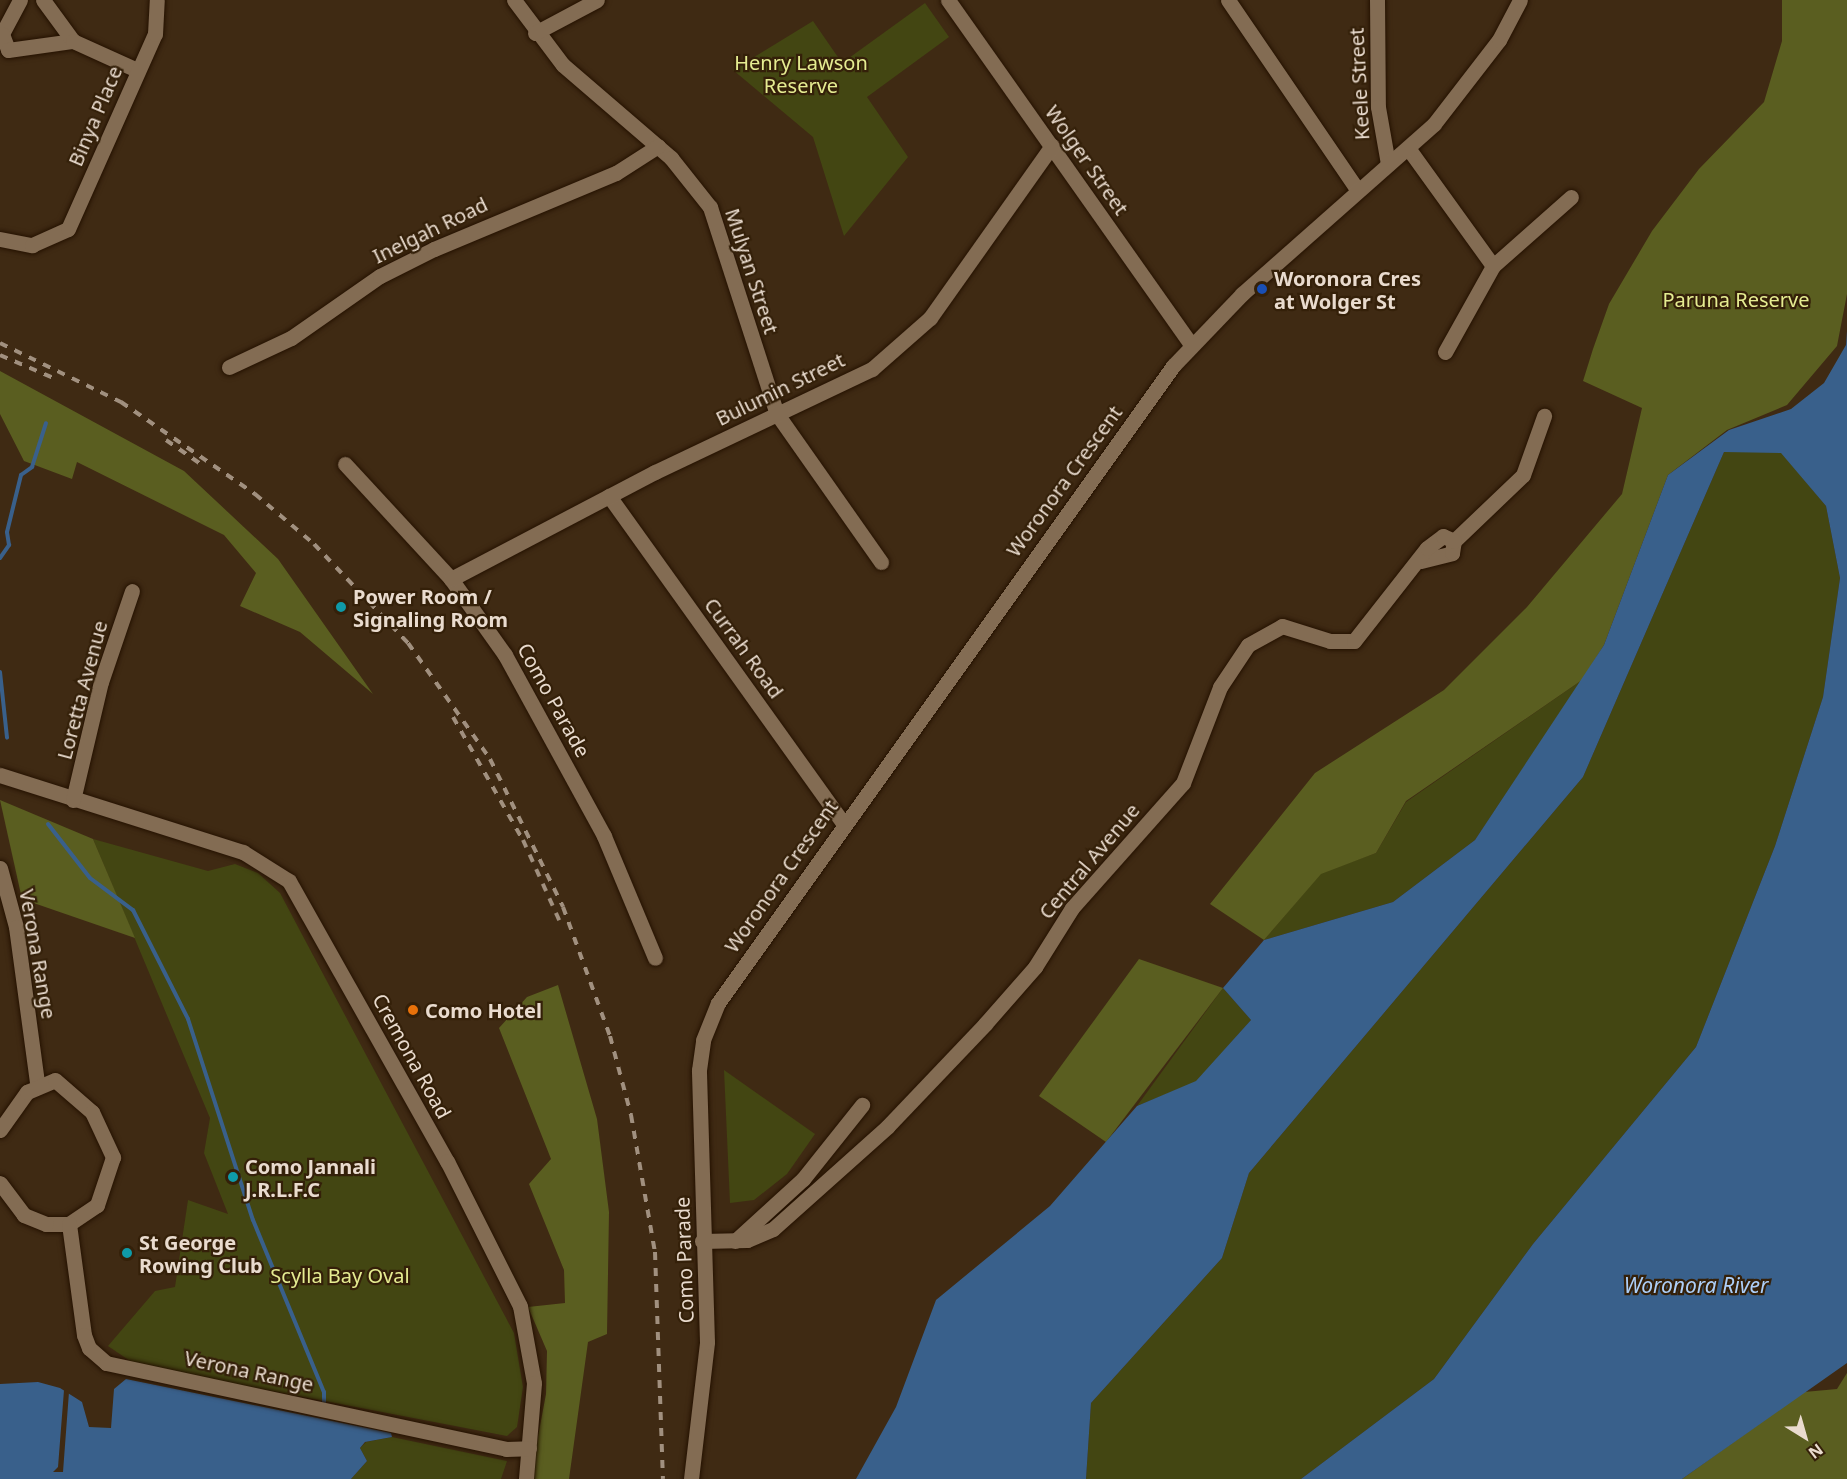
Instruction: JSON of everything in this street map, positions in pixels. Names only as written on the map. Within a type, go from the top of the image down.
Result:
[{"type":"street","points":[[20,0],[2,34],[8,50],[73,41]]},
{"type":"street","points":[[43,0],[73,41],[137,70]]},
{"type":"street","name":"Binya Place","points":[[0,238],[32,245],[52,240],[68,229],[158,24],[157,0]]},
{"type":"street","name":"Mulyan Street","points":[[514,0],[535,33],[563,65],[658,146],[691,178],[710,207],[777,414],[880,562]]},
{"type":"street","points":[[535,33],[597,0]]},
{"type":"street","name":"Wolger Street","points":[[948,0],[1191,344]]},
{"type":"street","points":[[1228,0],[1357,189]]},
{"type":"street","name":"Keele Street","points":[[1377,0],[1378,117],[1388,165]]},
{"type":"street","name":"Woronora Crescent","points":[[703,1040],[718,1004],[844,824],[1191,344],[1357,189],[1408,148],[1454,101],[1512,22],[1521,0]]},
{"type":"street","name":"Inelgah Road","points":[[229,368],[291,338],[398,267],[616,173],[658,146]]},
{"type":"street","name":"Bulumin Street","points":[[451,579],[609,496],[872,369],[905,344],[930,318],[1052,146]]},
{"type":"street","points":[[1408,148],[1493,266]]},
{"type":"street","points":[[1445,352],[1493,266],[1571,197]]},
{"type":"street","name":"Central Avenue","points":[[702,1241],[735,1241],[773,1229],[831,1180],[1010,997],[1072,908],[1183,783],[1220,687],[1248,645],[1282,626],[1330,641],[1354,641],[1394,586],[1421,561],[1435,541],[1443,536],[1454,541],[1523,476],[1544,416]]},
{"type":"street","name":"Como Parade","points":[[345,464],[451,579],[529,695],[604,836],[656,958]]},
{"type":"street","name":"Currah Road","points":[[609,496],[844,824]]},
{"type":"street","name":"Loretta Avenue","points":[[73,800],[102,682],[132,591]]},
{"type":"street","name":"Cremona Road","points":[[0,775],[259,858],[298,894],[447,1161],[520,1306],[532,1355],[526,1479]]},
{"type":"street","name":"Verona Range","points":[[0,868],[18,938],[37,1083]]},
{"type":"street","name":"Como Parade","points":[[691,1479],[707,1342],[702,1241],[703,1040]]},
{"type":"street","points":[[0,1130],[37,1083],[55,1080],[76,1093],[110,1143],[112,1171],[104,1195],[89,1213],[69,1224],[46,1224],[24,1215],[0,1183]]},
{"type":"street","points":[[735,1241],[797,1186],[861,1105]]},
{"type":"street","name":"Verona Range","points":[[69,1224],[84,1335],[99,1359],[506,1449],[529,1448]]},
{"type":"green space","name":"Paruna Reserve","points":[[1782,0],[1847,0],[1847,294],[1837,346],[1787,405],[1727,430],[1668,475],[1604,645],[1582,680],[1406,801],[1376,853],[1321,874],[1264,940],[1210,904],[1315,773],[1444,690],[1527,607],[1622,494],[1642,408],[1583,381],[1593,349],[1609,304],[1652,231],[1699,169],[1764,102],[1782,41]]},
{"type":"green space","name":"Henry Lawson Reserve","points":[[925,3],[949,37],[867,97],[908,157],[844,236],[813,137],[733,70],[813,21],[842,63]]},
{"type":"green space","points":[[0,371],[184,471],[278,559],[373,694],[300,632],[240,606],[256,573],[224,535],[77,462],[72,479],[24,461],[0,414]]},
{"type":"green space","points":[[1724,452],[1781,452],[1826,506],[1840,578],[1823,697],[1775,846],[1696,1047],[1533,1244],[1434,1379],[1301,1479],[1086,1479],[1091,1403],[1222,1258],[1249,1173],[1583,777]]},
{"type":"green space","points":[[1582,680],[1475,840],[1393,902],[1264,940],[1321,873],[1376,853],[1406,802]]},
{"type":"green space","points":[[0,800],[93,839],[135,938],[22,899]]},
{"type":"green space","name":"Scylla Bay Oval","points":[[93,839],[208,871],[235,864],[258,873],[280,893],[514,1333],[523,1387],[517,1427],[507,1436],[136,1365],[108,1346],[155,1291],[175,1287],[188,1200],[228,1214],[204,1153],[210,1118]]},
{"type":"green space","points":[[1139,959],[1223,988],[1106,1142],[1039,1096]]},
{"type":"green space","points":[[558,985],[597,1119],[609,1212],[607,1334],[588,1342],[569,1479],[530,1479],[546,1394],[547,1351],[528,1307],[565,1303],[564,1270],[529,1184],[551,1159],[499,1028],[527,997]]},
{"type":"green space","points":[[1223,988],[1251,1020],[1196,1082],[1137,1106]]},
{"type":"green space","points":[[724,1070],[815,1134],[787,1174],[754,1200],[730,1203]]},
{"type":"green space","points":[[1847,1373],[1847,1479],[1682,1479],[1804,1392],[1837,1389]]},
{"type":"green space","points":[[392,1437],[507,1461],[501,1479],[351,1479],[367,1461],[360,1448],[366,1442]]},
{"type":"water","name":"Woronora River","points":[[1847,331],[1847,1363],[1682,1479],[1301,1479],[1434,1379],[1533,1244],[1696,1047],[1775,846],[1823,697],[1840,578],[1826,506],[1781,453],[1724,452],[1583,777],[1249,1173],[1222,1258],[1091,1403],[1086,1479],[856,1479],[896,1407],[936,1300],[1050,1206],[1137,1106],[1196,1081],[1251,1020],[1223,988],[1264,940],[1393,902],[1475,840],[1604,645],[1668,475],[1729,430],[1791,409],[1824,383],[1846,345]]},
{"type":"water","points":[[126,1379],[391,1433],[392,1437],[365,1442],[360,1448],[367,1461],[351,1479],[0,1479],[0,1384],[38,1382],[60,1388],[82,1402],[89,1427],[111,1428],[114,1389]]},
{"type":"pier","points":[[64,1390],[69,1392],[63,1472],[53,1472],[58,1467]]},
{"type":"waterway","points":[[0,558],[9,545],[7,532],[21,475],[32,467],[46,423]]},
{"type":"waterway","points":[[0,672],[7,738]]},
{"type":"waterway","points":[[48,824],[90,878],[133,910],[188,1019],[253,1220],[324,1392],[324,1406]]},
{"type":"railway","points":[[0,343],[121,402],[255,494],[314,544],[408,643],[490,759],[563,907],[610,1036],[631,1115],[655,1252],[663,1479]]},
{"type":"railway","points":[[0,355],[58,380]]},
{"type":"railway","points":[[166,440],[205,467]]},
{"type":"railway","points":[[453,717],[523,840],[560,922]]},
{"type":"place","name":"Woronora Cres at Wolger St","points":[[1262,289]]},
{"type":"place","name":"Power Room / Signaling Room","points":[[341,607]]},
{"type":"place","name":"Como Hotel","points":[[413,1010]]},
{"type":"place","name":"Como Jannali J.R.L.F.C","points":[[233,1177]]},
{"type":"place","name":"St George Rowing Club","points":[[127,1253]]}]
